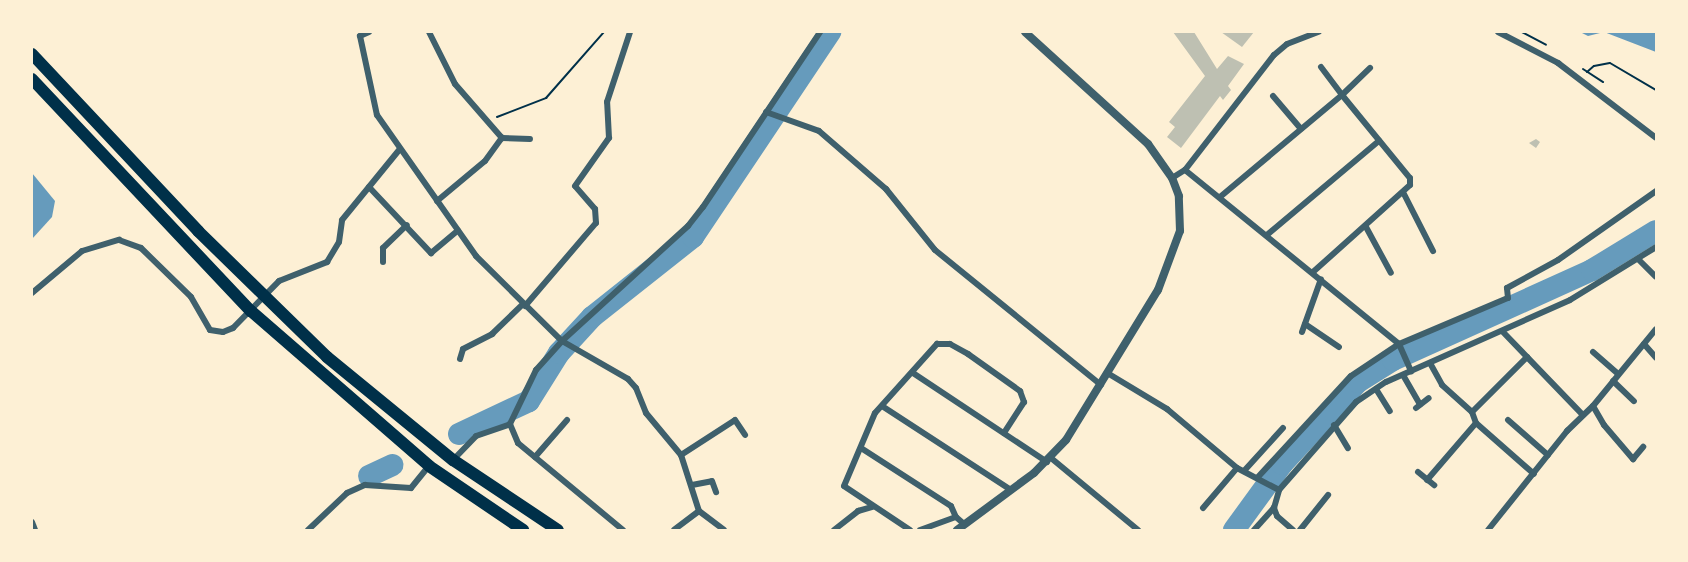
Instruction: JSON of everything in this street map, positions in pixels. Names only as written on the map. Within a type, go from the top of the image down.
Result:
[{"type":"highway","points":[[32,54],[131,162],[265,296],[389,411],[453,460],[558,531]]},
{"type":"highway","points":[[32,79],[251,312],[429,465],[523,531]]},
{"type":"street","points":[[369,32],[360,36],[373,103],[399,150],[476,256],[524,305],[562,340],[628,380],[636,388],[646,413],[681,455],[699,511],[724,531]]},
{"type":"street","points":[[429,32],[454,84],[488,124],[502,138],[530,139]]},
{"type":"street","points":[[460,359],[463,349],[492,333],[524,305],[596,223],[595,209],[575,186],[609,138],[607,102],[630,32]]},
{"type":"street","points":[[623,531],[518,443],[510,424],[514,413],[536,370],[562,340],[688,226],[820,32]]},
{"type":"street","points":[[957,531],[1049,460],[1102,385],[1158,290],[1175,251],[1181,215],[1172,178],[1148,144],[1025,32]]},
{"type":"street","points":[[1172,178],[1185,170],[1274,55],[1287,44],[1319,32]]},
{"type":"street","points":[[1498,32],[1558,63],[1656,138]]},
{"type":"street","points":[[1313,272],[1404,194],[1410,178],[1321,67]]},
{"type":"street","points":[[1220,197],[1370,69]]},
{"type":"street","points":[[1273,96],[1301,129]]},
{"type":"street","points":[[766,112],[819,131],[886,189],[935,250],[1102,385]]},
{"type":"street","points":[[437,201],[485,161],[502,138]]},
{"type":"street","points":[[1268,234],[1379,141]]},
{"type":"street","points":[[32,293],[82,251],[118,240],[141,248],[191,297],[210,330],[223,332],[233,328],[251,312],[279,281],[327,262],[339,242],[342,220],[399,150]]},
{"type":"street","points":[[1185,170],[1268,234],[1400,346],[1410,368]]},
{"type":"street","points":[[369,187],[431,253],[458,230]]},
{"type":"street","points":[[1260,478],[1333,393],[1400,346],[1507,293],[1656,191]]},
{"type":"street","points":[[1404,194],[1433,251]]},
{"type":"street","points":[[383,262],[383,248],[407,225]]},
{"type":"street","points":[[1366,227],[1391,273]]},
{"type":"street","points":[[1254,531],[1274,508],[1278,489],[1334,425],[1376,389],[1403,375],[1410,368],[1430,363],[1503,332],[1570,300],[1656,247]]},
{"type":"street","points":[[1638,259],[1656,277]]},
{"type":"street","points":[[1302,332],[1322,279]]},
{"type":"street","points":[[1305,324],[1339,347]]},
{"type":"street","points":[[1488,531],[1548,455],[1593,406],[1656,329]]},
{"type":"street","points":[[1503,332],[1583,415]]},
{"type":"street","points":[[910,531],[844,486],[882,406],[913,373],[932,348],[942,343],[1007,379],[1020,391],[1024,402],[1004,433]]},
{"type":"street","points":[[1644,344],[1656,358]]},
{"type":"street","points":[[1593,352],[1618,374]]},
{"type":"street","points":[[1472,412],[1527,357]]},
{"type":"street","points":[[1430,363],[1442,385],[1472,412],[1476,423],[1534,474]]},
{"type":"street","points":[[913,373],[1049,460],[1138,531]]},
{"type":"street","points":[[1108,374],[1175,415],[1237,468],[1278,489]]},
{"type":"street","points":[[1403,375],[1418,406],[1428,398]]},
{"type":"street","points":[[1613,381],[1634,401]]},
{"type":"street","points":[[1376,389],[1390,411]]},
{"type":"street","points":[[882,406],[1011,490]]},
{"type":"street","points":[[1593,406],[1611,434],[1633,459],[1643,447]]},
{"type":"street","points":[[535,457],[567,420]]},
{"type":"street","points":[[681,455],[735,420],[745,435]]},
{"type":"street","points":[[1508,420],[1548,455]]},
{"type":"street","points":[[1427,480],[1476,423]]},
{"type":"street","points":[[453,460],[476,436],[510,424]]},
{"type":"street","points":[[1334,425],[1348,448]]},
{"type":"street","points":[[1244,471],[1283,428]]},
{"type":"street","points":[[861,448],[951,506],[956,517],[964,524]]},
{"type":"street","points":[[308,531],[347,493],[364,485],[411,488],[429,465]]},
{"type":"street","points":[[1203,508],[1237,468]]},
{"type":"street","points":[[1418,472],[1434,486]]},
{"type":"street","points":[[692,485],[712,481],[717,492]]},
{"type":"street","points":[[1300,531],[1328,495]]},
{"type":"street","points":[[834,531],[858,511],[872,507]]},
{"type":"street","points":[[1274,508],[1277,516],[1293,531]]},
{"type":"street","points":[[674,531],[699,511]]},
{"type":"street","points":[[920,531],[956,517]]},
{"type":"street","points":[[32,522],[35,531]]},
{"type":"path","points":[[488,124],[546,98],[604,32]]},
{"type":"path","points":[[1587,72],[1600,63],[1610,63],[1656,90]]},
{"type":"water","points":[[1580,32],[1604,32],[1588,36]]},
{"type":"water","points":[[1604,32],[1656,32],[1656,52]]},
{"type":"water","points":[[32,173],[55,201],[52,217],[32,239]]},
{"type":"building","points":[[1173,32],[1194,32],[1217,69],[1228,56],[1244,64],[1228,86],[1231,90],[1223,100],[1220,96],[1181,148],[1167,137],[1175,127],[1169,122],[1205,76]]},
{"type":"building","points":[[1221,32],[1254,32],[1242,47]]},
{"type":"building","points":[[1536,139],[1540,142],[1536,148],[1529,143]]},
{"type":"waterway","points":[[459,434],[529,401],[559,353],[592,317],[693,237],[830,32]]},
{"type":"waterway","points":[[1234,530],[1282,464],[1358,382],[1393,360],[1592,270],[1656,231]]},
{"type":"waterway","points":[[369,476],[393,465]]}]
